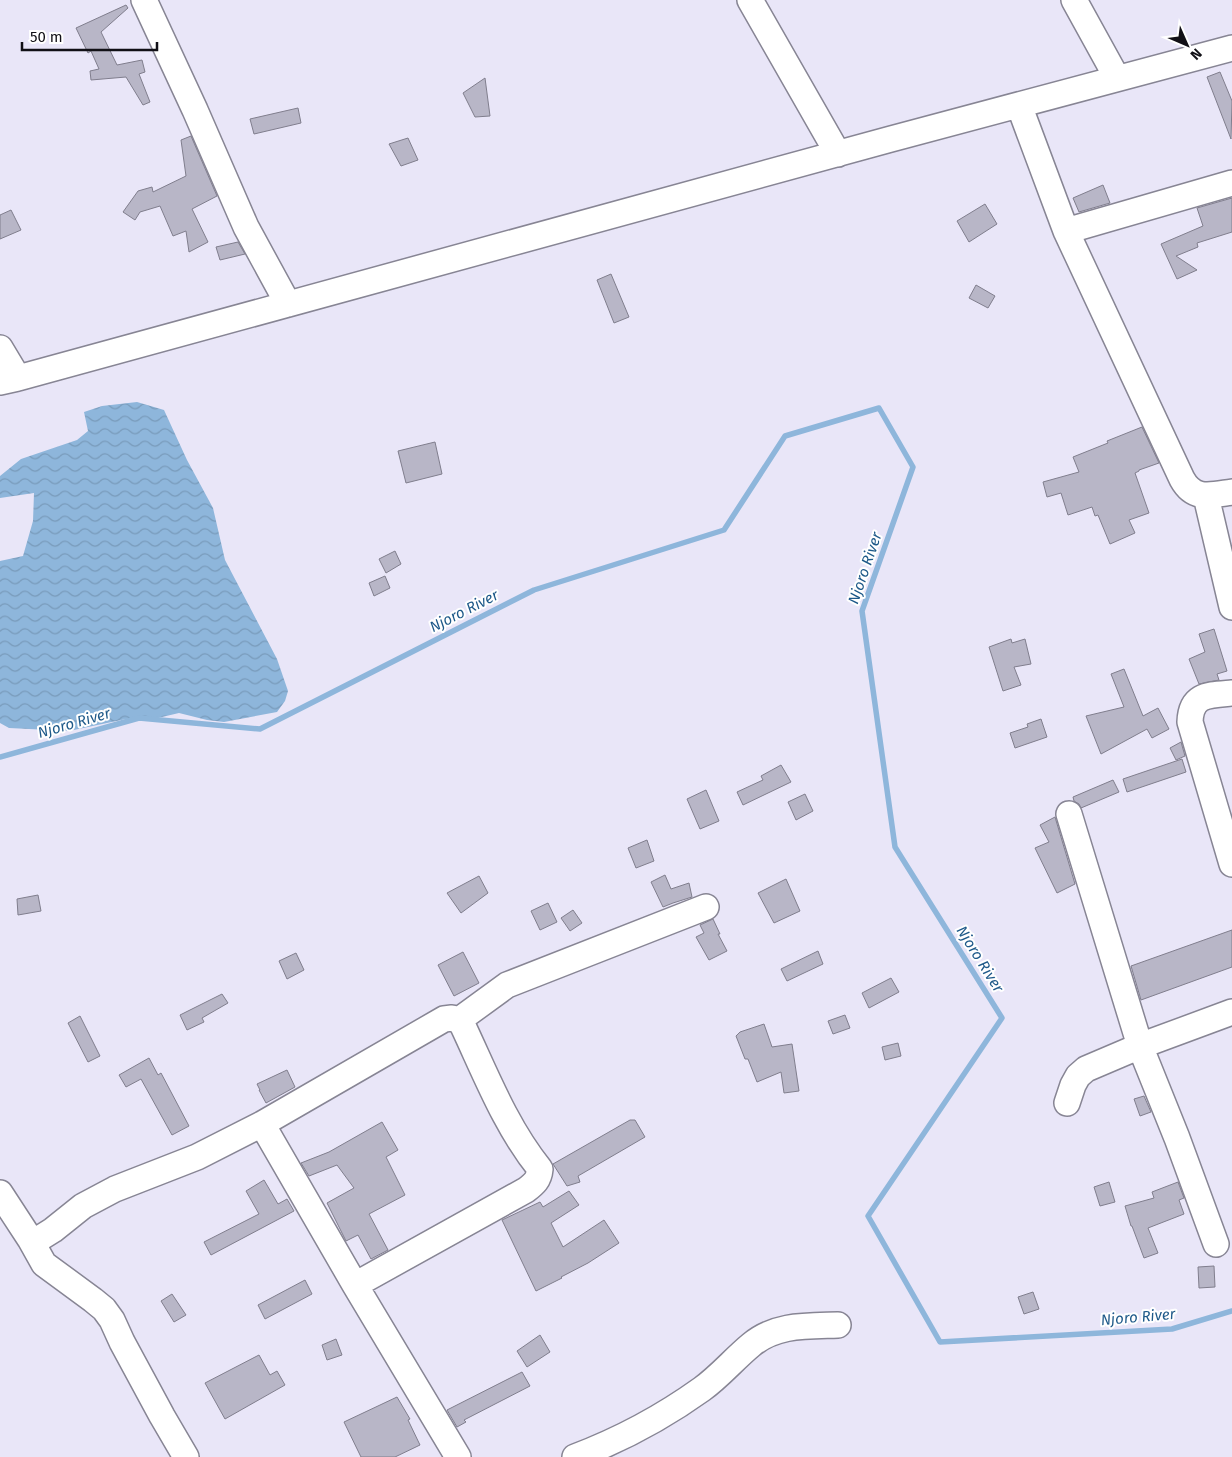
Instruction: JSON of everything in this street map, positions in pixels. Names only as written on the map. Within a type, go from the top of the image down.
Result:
[{"type":"street","points":[[144,0],[246,227],[288,304]]},
{"type":"street","points":[[750,0],[838,154]]},
{"type":"street","points":[[1074,0],[1117,78]]},
{"type":"street","points":[[0,348],[9,380],[1232,48]]},
{"type":"street","points":[[1019,105],[1066,230],[1182,478],[1189,488],[1206,496],[1232,492]]},
{"type":"street","points":[[1066,230],[1232,182]]},
{"type":"street","points":[[1206,496],[1232,607]]},
{"type":"street","points":[[1232,693],[1209,695],[1195,702],[1190,710],[1190,722],[1232,864]]},
{"type":"street","points":[[1069,814],[1140,1046],[1177,1138],[1216,1244]]},
{"type":"street","points":[[459,1020],[508,985],[706,907]]},
{"type":"street","points":[[1067,1103],[1078,1076],[1086,1069],[1140,1046],[1232,1012]]},
{"type":"street","points":[[30,1238],[37,1240],[53,1230],[82,1206],[115,1189],[197,1157],[262,1124],[444,1019],[452,1018],[459,1020],[464,1026],[497,1100],[528,1154],[540,1169],[540,1175],[534,1184],[526,1190],[355,1285]]},
{"type":"street","points":[[262,1124],[355,1285],[458,1457]]},
{"type":"street","points":[[0,1193],[30,1238],[44,1264],[104,1309],[112,1320],[157,1408],[186,1457]]},
{"type":"street","points":[[575,1457],[628,1434],[681,1403],[704,1387],[752,1344],[771,1333],[793,1326],[838,1325]]},
{"type":"water","points":[[137,402],[164,410],[187,460],[213,508],[225,560],[277,659],[288,691],[285,701],[277,712],[224,722],[179,713],[162,717],[126,719],[69,731],[9,728],[0,723],[0,561],[23,556],[33,521],[34,493],[0,498],[0,476],[21,459],[77,440],[88,431],[84,412],[102,406]]},
{"type":"building","points":[[126,5],[128,8],[101,32],[117,65],[142,60],[145,72],[139,74],[150,102],[143,105],[126,77],[91,80],[90,71],[99,69],[91,51],[88,53],[76,28]]},
{"type":"building","points":[[1220,72],[1232,101],[1231,139],[1207,77]]},
{"type":"building","points":[[485,78],[490,116],[475,117],[463,93]]},
{"type":"building","points":[[298,108],[301,123],[254,134],[250,119]]},
{"type":"building","points":[[191,136],[217,196],[192,209],[208,242],[189,252],[186,231],[173,236],[160,206],[140,212],[135,220],[123,212],[138,191],[152,187],[153,192],[186,176],[181,140]]},
{"type":"building","points":[[408,138],[418,160],[401,166],[389,144]]},
{"type":"building","points":[[1103,185],[1110,203],[1079,212],[1073,198]]},
{"type":"building","points":[[1232,198],[1232,232],[1197,243],[1198,247],[1176,256],[1197,270],[1177,279],[1161,244],[1203,226],[1197,208]]},
{"type":"building","points":[[985,204],[997,224],[969,242],[957,221]]},
{"type":"building","points":[[11,210],[21,230],[0,239],[0,215]]},
{"type":"building","points":[[238,242],[245,254],[220,260],[216,247]]},
{"type":"building","points":[[611,274],[629,317],[614,323],[597,280]]},
{"type":"building","points":[[976,285],[995,296],[988,308],[969,298]]},
{"type":"building","points":[[1142,427],[1159,463],[1135,473],[1149,513],[1129,520],[1135,533],[1110,544],[1098,515],[1095,516],[1092,507],[1068,515],[1061,493],[1047,497],[1043,482],[1079,472],[1073,457]]},
{"type":"building","points":[[435,442],[442,474],[406,483],[398,451]]},
{"type":"building","points":[[395,551],[401,564],[386,573],[379,559]]},
{"type":"building","points":[[385,576],[390,588],[374,596],[369,583]]},
{"type":"building","points":[[1214,629],[1227,671],[1217,674],[1219,680],[1199,684],[1189,659],[1205,652],[1199,634]]},
{"type":"building","points":[[1011,639],[1012,643],[1025,639],[1031,664],[1014,667],[1021,685],[1003,691],[989,647]]},
{"type":"building","points":[[1124,669],[1143,716],[1158,708],[1169,729],[1152,738],[1147,729],[1101,754],[1086,716],[1124,707],[1111,674]]},
{"type":"building","points":[[1041,719],[1047,737],[1015,748],[1010,733],[1028,727],[1027,724]]},
{"type":"building","points":[[1181,742],[1185,756],[1176,760],[1170,748]]},
{"type":"building","points":[[1182,759],[1186,772],[1127,792],[1123,779]]},
{"type":"building","points":[[781,765],[791,782],[743,805],[737,792],[763,780],[761,776]]},
{"type":"building","points":[[1113,780],[1119,792],[1081,808],[1074,801],[1073,797]]},
{"type":"building","points":[[706,790],[719,821],[700,829],[687,799]]},
{"type":"building","points":[[805,794],[813,811],[796,820],[788,802]]},
{"type":"building","points":[[1055,817],[1075,884],[1057,893],[1035,848],[1049,842],[1040,825]]},
{"type":"building","points":[[647,840],[654,861],[636,868],[628,848]]},
{"type":"building","points":[[665,875],[671,889],[689,883],[692,897],[663,907],[651,882]]},
{"type":"building","points":[[479,876],[488,893],[461,913],[447,893]]},
{"type":"building","points":[[786,879],[800,911],[774,923],[758,893]]},
{"type":"building","points":[[38,895],[41,911],[18,915],[17,899]]},
{"type":"building","points":[[548,903],[557,922],[540,930],[531,911]]},
{"type":"building","points":[[573,910],[582,923],[570,931],[561,918]]},
{"type":"building","points":[[713,919],[727,951],[709,960],[696,937],[704,933],[700,925]]},
{"type":"building","points":[[1232,930],[1232,967],[1141,1000],[1131,966]]},
{"type":"building","points":[[818,951],[823,964],[787,981],[781,969]]},
{"type":"building","points":[[463,952],[479,983],[454,996],[438,965]]},
{"type":"building","points":[[296,953],[304,970],[287,979],[279,961]]},
{"type":"building","points":[[891,978],[899,992],[869,1008],[862,993]]},
{"type":"building","points":[[222,994],[228,1003],[202,1018],[204,1022],[187,1030],[180,1015]]},
{"type":"building","points":[[845,1015],[850,1028],[833,1034],[828,1021]]},
{"type":"building","points":[[80,1016],[100,1056],[88,1062],[68,1023]]},
{"type":"building","points":[[764,1024],[772,1047],[792,1044],[799,1091],[784,1093],[781,1072],[757,1082],[736,1036],[740,1032]]},
{"type":"building","points":[[898,1043],[901,1056],[885,1060],[882,1047]]},
{"type":"building","points":[[149,1058],[158,1075],[161,1073],[189,1126],[172,1135],[141,1079],[126,1087],[119,1075]]},
{"type":"building","points":[[287,1070],[295,1087],[266,1103],[257,1084]]},
{"type":"building","points":[[1144,1096],[1151,1112],[1140,1116],[1134,1099]]},
{"type":"building","points":[[630,1120],[635,1120],[645,1137],[578,1176],[580,1182],[567,1186],[553,1164]]},
{"type":"building","points":[[382,1122],[398,1150],[386,1157],[405,1195],[369,1214],[388,1250],[371,1259],[358,1235],[346,1241],[327,1203],[354,1188],[337,1165],[309,1176],[301,1163],[329,1152]]},
{"type":"building","points":[[264,1180],[278,1204],[287,1199],[294,1211],[211,1255],[204,1242],[259,1214],[246,1191]]},
{"type":"building","points":[[1109,1182],[1115,1202],[1100,1206],[1094,1187]]},
{"type":"building","points":[[1178,1182],[1184,1198],[1179,1200],[1184,1214],[1148,1228],[1158,1253],[1144,1258],[1125,1206],[1154,1198],[1152,1192]]},
{"type":"building","points":[[569,1191],[579,1205],[551,1223],[563,1247],[604,1220],[619,1243],[588,1263],[536,1291],[502,1220],[540,1202],[543,1207]]},
{"type":"building","points":[[1214,1266],[1215,1287],[1199,1288],[1198,1267]]},
{"type":"building","points":[[305,1280],[312,1294],[265,1319],[258,1305]]},
{"type":"building","points":[[1033,1292],[1039,1309],[1024,1314],[1018,1297]]},
{"type":"building","points":[[172,1294],[186,1315],[174,1322],[161,1301]]},
{"type":"building","points":[[540,1335],[550,1352],[527,1367],[517,1351]]},
{"type":"building","points":[[336,1339],[342,1355],[327,1360],[322,1345]]},
{"type":"building","points":[[259,1355],[270,1375],[277,1371],[285,1385],[225,1419],[205,1383]]},
{"type":"building","points":[[522,1372],[530,1386],[464,1420],[466,1422],[457,1427],[447,1410]]},
{"type":"building","points":[[397,1397],[410,1419],[408,1420],[420,1445],[395,1457],[361,1457],[344,1422]]},
{"type":"waterway","name":"Njoro River","points":[[0,757],[139,718],[260,729],[534,590],[724,530],[785,436],[879,408],[913,467],[862,611],[895,847],[1002,1018],[868,1216],[940,1342],[1172,1329],[1232,1311]]}]
